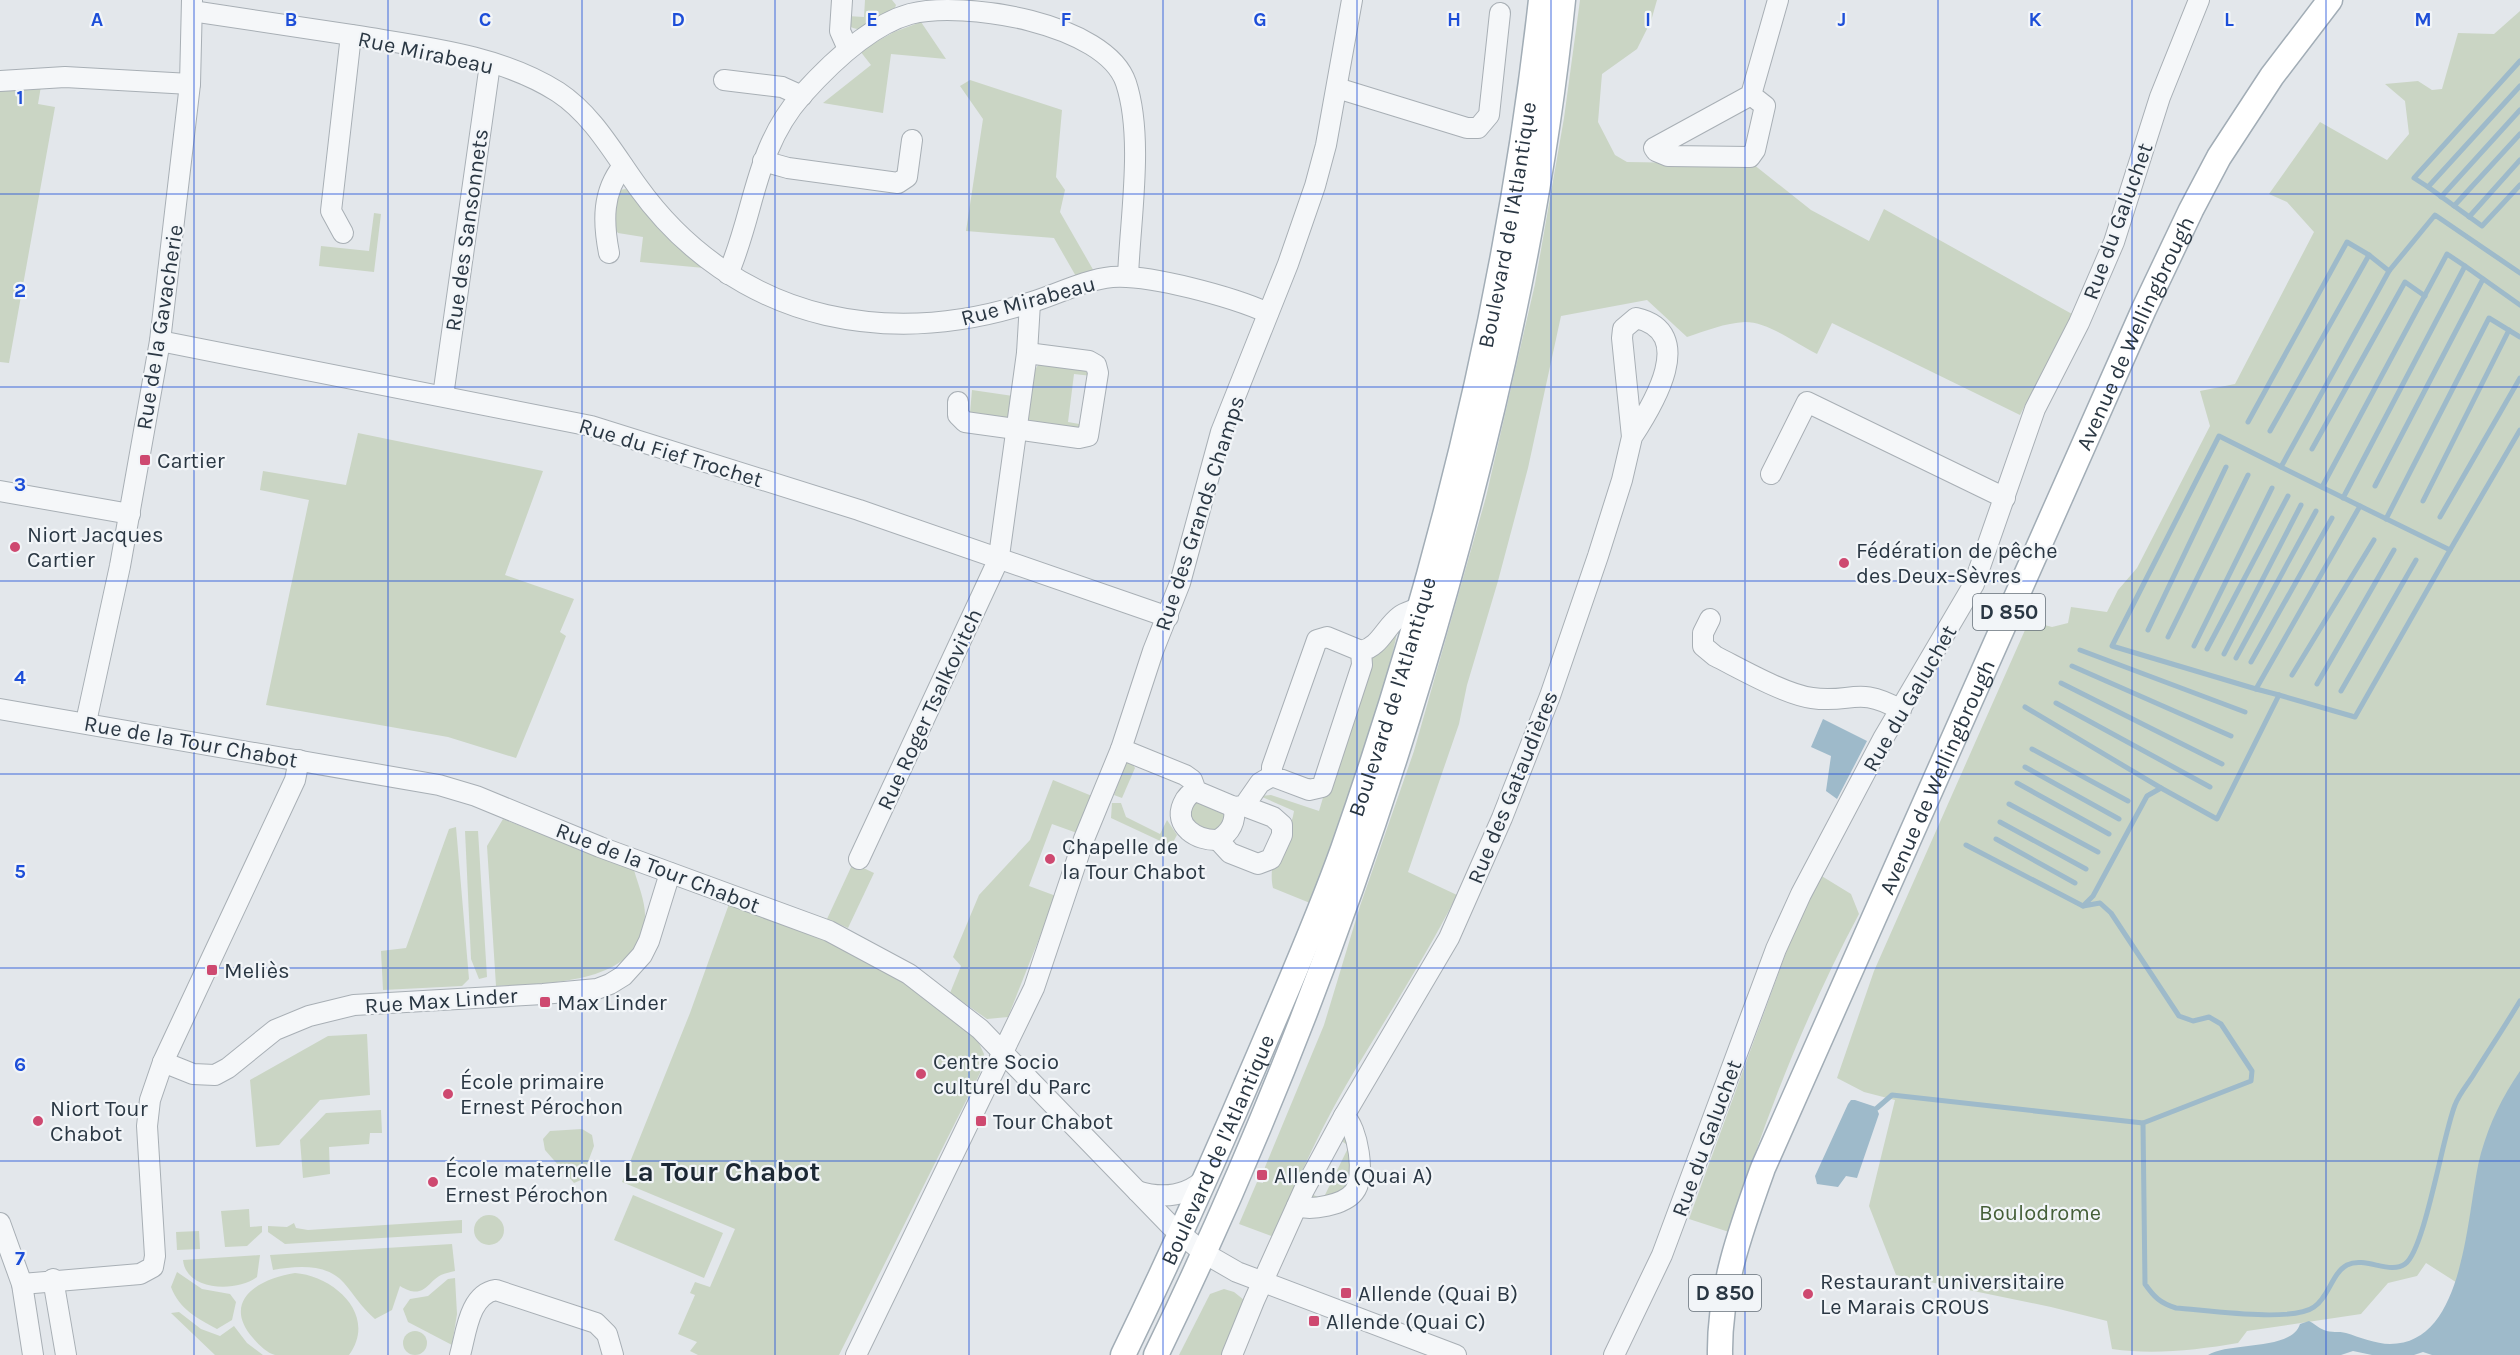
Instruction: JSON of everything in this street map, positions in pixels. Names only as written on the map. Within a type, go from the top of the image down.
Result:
[{"type":"main road","name":"Boulevard de l'Atlantique","points":[[1123,1355],[1181,1236],[1302,955],[1342,851],[1418,609],[1453,480],[1499,277],[1523,144],[1540,0]]},
{"type":"main road","name":"Boulevard de l'Atlantique","points":[[1156,1355],[1204,1253],[1271,1100],[1316,987],[1385,794],[1424,668],[1474,484],[1519,294],[1547,133],[1563,0]]},
{"type":"main road","name":"Avenue de Wellingbrough","points":[[1742,1233],[1763,1168],[1786,1113],[2177,239],[2219,157],[2272,76],[2327,4]]},
{"type":"main road","name":"D 850","points":[[1720,1355],[1725,1290],[1730,1263],[1742,1233]]},
{"type":"main road","name":"D 850","points":[[1734,1355],[1733,1326],[1742,1233]]},
{"type":"street","points":[[842,0],[840,31],[848,49]]},
{"type":"street","name":"Rue des Grands Champs","points":[[856,1355],[1034,988],[1084,839],[1121,749],[1185,567],[1221,432],[1316,186],[1353,0]]},
{"type":"street","points":[[1751,95],[1762,101],[1765,106],[1755,150],[1750,157],[1668,156],[1654,148],[1751,95],[1778,0]]},
{"type":"street","name":"Rue du Galuchet","points":[[1614,1355],[1662,1255],[1776,950],[1801,894],[1901,710],[1974,584],[2035,409],[2079,323],[2114,242],[2160,97],[2199,0]]},
{"type":"street","name":"Rue Mirabeau","points":[[192,6],[423,46],[532,78],[559,93],[590,121],[663,220],[697,252],[728,274],[772,298],[796,307],[851,320],[881,324],[934,323],[1030,303],[1097,279],[1128,277],[1164,282],[1268,313]]},
{"type":"street","name":"Rue de la Gavacherie","points":[[86,722],[130,514],[160,341],[190,84],[192,6]]},
{"type":"street","points":[[728,274],[763,161],[772,140],[802,96],[848,49],[904,7],[1006,14],[1090,44],[1118,67],[1126,82],[1132,119],[1134,154],[1128,277]]},
{"type":"street","points":[[1337,88],[1467,128],[1478,128],[1489,115],[1500,13]]},
{"type":"street","points":[[343,233],[331,211],[351,35]]},
{"type":"street","name":"Rue des Sansonnets","points":[[443,396],[490,64]]},
{"type":"street","points":[[0,81],[65,77],[190,84]]},
{"type":"street","points":[[724,80],[782,87],[802,96]]},
{"type":"street","points":[[763,161],[788,168],[898,183],[907,177],[912,140]]},
{"type":"street","points":[[609,253],[604,229],[607,193],[623,166]]},
{"type":"street","name":"Rue Roger Tsalkovitch","points":[[859,859],[997,558],[1027,353],[1030,303]]},
{"type":"street","name":"Rue des Gataudières","points":[[1233,1355],[1297,1206],[1344,1116],[1449,938],[1502,818],[1575,626],[1622,480],[1632,437],[1622,338],[1623,329],[1636,318],[1650,321],[1660,328],[1667,338],[1668,350],[1667,360],[1652,405],[1632,437]]},
{"type":"street","name":"Rue du Fief Trochet","points":[[160,341],[591,426],[859,510],[1168,616]]},
{"type":"street","points":[[958,402],[958,415],[965,422],[1083,438],[1090,432],[1092,422],[1098,373],[1096,365],[1089,361],[1027,353]]},
{"type":"street","points":[[1771,474],[1807,402],[2005,498]]},
{"type":"street","points":[[0,491],[130,514]]},
{"type":"street","points":[[1272,776],[1272,767],[1317,640],[1327,637],[1361,651],[1371,648],[1399,616],[1418,609]]},
{"type":"street","points":[[1710,619],[1703,633],[1703,646],[1714,656],[1800,696],[1822,699],[1874,696],[1901,710]]},
{"type":"street","points":[[1272,776],[1310,790],[1322,787],[1362,665],[1361,651]]},
{"type":"street","name":"Rue de la Tour Chabot","points":[[0,709],[388,774],[476,796],[670,873],[829,931],[909,974],[943,998],[1003,1051],[1181,1236],[1204,1253],[1263,1282],[1456,1355]]},
{"type":"street","points":[[1121,749],[1185,775],[1192,780],[1196,791]]},
{"type":"street","points":[[22,1284],[53,1279],[140,1274],[153,1267],[155,1256],[147,1126],[150,1100],[163,1062],[295,780],[299,760]]},
{"type":"street","points":[[1218,840],[1231,828],[1239,806],[1260,783],[1272,776]]},
{"type":"street","points":[[1196,791],[1279,820],[1282,825],[1282,835],[1271,859],[1258,864],[1230,853],[1218,840],[1186,830],[1180,819],[1184,803],[1196,791]]},
{"type":"street","name":"Rue Max Linder","points":[[163,1062],[192,1074],[214,1075],[228,1068],[275,1030],[309,1016],[354,1005],[597,989],[623,976],[645,948],[670,873]]},
{"type":"street","points":[[1297,1206],[1314,1208],[1350,1196],[1357,1188],[1360,1177],[1356,1138],[1354,1128],[1344,1116]]},
{"type":"street","points":[[1137,1191],[1168,1197],[1186,1192],[1206,1177]]},
{"type":"street","points":[[0,1223],[22,1284],[33,1355]]},
{"type":"street","points":[[53,1279],[66,1355]]},
{"type":"street","points":[[460,1355],[477,1300],[485,1293],[502,1291],[587,1318],[607,1334],[613,1353]]},
{"type":"green space","points":[[865,0],[892,0],[896,5],[892,15],[875,24],[863,29],[852,28],[847,24],[847,16],[864,17]]},
{"type":"green space","points":[[1580,0],[1657,0],[1651,21],[1637,49],[1602,74],[1598,122],[1615,155],[1627,162],[1753,164],[1811,210],[1869,241],[1884,209],[2072,314],[2020,415],[1832,323],[1817,354],[1773,329],[1754,323],[1730,324],[1687,337],[1647,300],[1561,316],[1528,468],[1467,685],[1459,724],[1408,872],[1457,895],[1334,1106],[1302,1171],[1274,1237],[1239,1224],[1257,1182],[1263,1183],[1265,1167],[1324,1025],[1360,906],[1414,751],[1486,497],[1535,284],[1564,118]]},
{"type":"green space","name":"Boulodrome","points":[[2520,11],[2520,1323],[2426,1263],[2417,1276],[2388,1283],[2361,1314],[2247,1331],[2238,1343],[2222,1346],[2175,1351],[2128,1351],[2112,1349],[2107,1321],[1896,1275],[1869,1206],[1895,1100],[1864,1092],[1837,1078],[1874,971],[2029,621],[2052,627],[2068,623],[2071,607],[2107,612],[2118,590],[2137,568],[2210,426],[2200,391],[2235,384],[2314,232],[2287,202],[2269,194],[2320,122],[2387,160],[2409,134],[2405,101],[2385,84],[2418,81],[2432,90],[2442,89],[2458,33],[2494,34]]},
{"type":"green space","points":[[921,22],[946,59],[891,54],[883,113],[823,103],[871,65],[860,51],[894,32]]},
{"type":"green space","points":[[970,80],[1062,110],[1056,177],[1065,190],[1060,212],[1095,273],[1077,278],[1054,238],[966,231],[983,119],[960,86]]},
{"type":"green space","points":[[41,86],[38,104],[55,107],[9,363],[0,362],[0,90]]},
{"type":"green space","points":[[626,189],[663,233],[704,268],[640,262],[643,237],[618,233],[611,224],[619,190]]},
{"type":"green space","points":[[374,213],[381,214],[374,272],[319,266],[321,246],[369,251]]},
{"type":"green space","points":[[1039,364],[1088,367],[1092,376],[1074,374],[1068,422],[1085,425],[1082,431],[1030,423],[1029,392]]},
{"type":"green space","points":[[972,390],[1013,396],[1011,413],[1006,418],[975,418],[970,413]]},
{"type":"green space","points":[[358,433],[543,471],[505,575],[574,599],[560,632],[566,636],[516,758],[448,737],[266,705],[309,500],[260,490],[263,471],[346,485]]},
{"type":"green space","points":[[1398,628],[1371,733],[1310,903],[1273,888],[1275,858],[1288,832],[1294,811],[1260,796],[1271,795],[1319,811],[1366,654]]},
{"type":"green space","points":[[1126,762],[1132,763],[1135,768],[1122,798],[1114,795]]},
{"type":"green space","points":[[1053,780],[1092,796],[1077,833],[1052,824],[1029,886],[1056,896],[1008,1017],[987,1019],[950,993],[961,966],[953,957],[979,895],[1030,840]]},
{"type":"green space","points":[[1198,798],[1229,814],[1216,834],[1192,825],[1187,807]]},
{"type":"green space","points":[[1112,803],[1121,803],[1126,817],[1160,834],[1167,820],[1177,835],[1171,846],[1111,818]]},
{"type":"green space","points":[[503,819],[634,870],[643,898],[645,915],[640,938],[628,956],[610,968],[588,976],[540,984],[496,986],[487,846]]},
{"type":"green space","points":[[456,827],[469,979],[462,986],[383,990],[381,951],[406,948],[449,829]]},
{"type":"green space","points":[[465,831],[478,831],[487,977],[479,979],[471,959]]},
{"type":"green space","points":[[853,863],[874,873],[848,928],[827,919]]},
{"type":"green space","points":[[1820,875],[1851,894],[1859,914],[1839,952],[1786,1070],[1729,1232],[1689,1219],[1791,939]]},
{"type":"green space","points":[[729,904],[819,937],[884,968],[973,1030],[984,1054],[980,1073],[839,1355],[698,1355],[690,1351],[697,1342],[678,1334],[695,1295],[690,1293],[695,1282],[710,1287],[735,1229],[622,1182],[690,1013]]},
{"type":"green space","points":[[367,1034],[370,1095],[320,1100],[279,1145],[256,1147],[250,1080],[328,1036]]},
{"type":"green space","points":[[381,1110],[382,1133],[370,1133],[369,1144],[329,1147],[330,1174],[303,1178],[300,1140],[326,1113]]},
{"type":"green space","points":[[582,1129],[592,1135],[594,1146],[581,1180],[574,1183],[545,1150],[543,1139],[550,1131]]},
{"type":"green space","points":[[1347,1137],[1352,1144],[1355,1163],[1353,1182],[1339,1194],[1321,1202],[1312,1202],[1311,1194],[1323,1199],[1349,1146],[1340,1140]]},
{"type":"green space","points":[[633,1195],[723,1233],[704,1278],[614,1240]]},
{"type":"green space","points":[[249,1209],[250,1227],[262,1226],[262,1232],[247,1246],[225,1247],[221,1211]]},
{"type":"green space","points":[[489,1215],[500,1219],[504,1230],[500,1241],[489,1245],[478,1241],[474,1230],[478,1219]]},
{"type":"green space","points":[[462,1220],[462,1233],[285,1244],[268,1232],[268,1226],[287,1227],[294,1223],[296,1228],[308,1230]]},
{"type":"green space","points":[[199,1231],[200,1249],[177,1250],[176,1232]]},
{"type":"green space","points":[[452,1244],[455,1271],[441,1275],[420,1291],[415,1292],[400,1286],[392,1310],[375,1319],[344,1283],[329,1272],[311,1268],[273,1270],[270,1255]]},
{"type":"green space","points":[[260,1255],[257,1277],[248,1282],[226,1287],[203,1283],[193,1278],[186,1271],[183,1260]]},
{"type":"green space","points":[[177,1272],[202,1289],[230,1294],[236,1302],[232,1320],[217,1329],[184,1307],[171,1287]]},
{"type":"green space","points":[[295,1273],[324,1281],[348,1300],[355,1312],[358,1326],[357,1340],[349,1355],[275,1355],[260,1345],[244,1325],[241,1313],[243,1302],[249,1293],[269,1280]]},
{"type":"green space","points":[[455,1278],[457,1314],[452,1345],[408,1322],[403,1309],[410,1299],[428,1296],[448,1279]]},
{"type":"green space","points":[[1224,1289],[1234,1292],[1244,1300],[1225,1355],[1179,1355],[1210,1294]]},
{"type":"green space","points":[[179,1312],[201,1329],[220,1336],[234,1326],[247,1343],[263,1355],[215,1355],[171,1313]]},
{"type":"green space","points":[[415,1331],[420,1332],[426,1338],[426,1348],[420,1354],[415,1355],[410,1354],[404,1348],[403,1343],[404,1338],[410,1332]]},
{"type":"water","points":[[1823,719],[1867,741],[1837,799],[1826,791],[1831,756],[1811,747]]},
{"type":"water","points":[[2520,1071],[2520,1355],[2432,1355],[2423,1352],[2414,1355],[2372,1355],[2353,1351],[2341,1355],[2208,1355],[2230,1348],[2259,1345],[2285,1338],[2295,1333],[2300,1324],[2309,1321],[2327,1331],[2343,1332],[2385,1344],[2416,1338],[2435,1322],[2449,1298],[2459,1269],[2481,1153],[2497,1110]]},
{"type":"water","points":[[1851,1100],[1876,1107],[1879,1114],[1857,1178],[1846,1176],[1838,1187],[1817,1184],[1815,1176],[1848,1104]]},
{"type":"waterway","points":[[2428,187],[2414,178],[2520,61]]},
{"type":"waterway","points":[[2520,86],[2428,187],[2482,226],[2520,185]]},
{"type":"waterway","points":[[2441,197],[2520,110]]},
{"type":"waterway","points":[[2454,206],[2520,134]]},
{"type":"waterway","points":[[2469,217],[2520,160]]},
{"type":"waterway","points":[[2520,273],[2435,215],[2389,271],[2281,467],[2360,506],[2256,689],[2279,695],[2217,819],[2161,788],[2147,796],[2093,896],[2083,906],[2100,903],[2111,913],[2179,1016],[2193,1021],[2209,1017],[2221,1024],[2252,1071],[2251,1081],[2143,1123],[2145,1284],[2148,1289],[2162,1302],[2176,1308],[2248,1314],[2287,1314],[2303,1312],[2319,1303],[2338,1274],[2347,1265],[2362,1263],[2392,1268],[2405,1264],[2420,1237],[2457,1101],[2520,1001]]},
{"type":"waterway","points":[[2248,422],[2347,242],[2369,255]]},
{"type":"waterway","points":[[2322,487],[2447,254],[2465,266]]},
{"type":"waterway","points":[[2270,431],[2369,255],[2389,271]]},
{"type":"waterway","points":[[2343,498],[2465,266],[2520,305]]},
{"type":"waterway","points":[[2375,486],[2483,279]]},
{"type":"waterway","points":[[2312,449],[2405,282],[2425,296]]},
{"type":"waterway","points":[[2386,519],[2489,318],[2520,337]]},
{"type":"waterway","points":[[2423,501],[2509,330]]},
{"type":"waterway","points":[[2440,517],[2520,378]]},
{"type":"waterway","points":[[2450,550],[2520,430]]},
{"type":"waterway","points":[[2256,689],[2112,646],[2219,436],[2281,467]]},
{"type":"waterway","points":[[2148,630],[2226,467]]},
{"type":"waterway","points":[[2168,637],[2248,475]]},
{"type":"waterway","points":[[2194,646],[2272,488]]},
{"type":"waterway","points":[[2207,649],[2288,496]]},
{"type":"waterway","points":[[2224,654],[2301,505]]},
{"type":"waterway","points":[[2279,695],[2355,717],[2450,550],[2360,506]]},
{"type":"waterway","points":[[2236,658],[2316,511]]},
{"type":"waterway","points":[[2251,662],[2332,518]]},
{"type":"waterway","points":[[2292,675],[2374,540]]},
{"type":"waterway","points":[[2317,684],[2394,550]]},
{"type":"waterway","points":[[2341,691],[2416,560]]},
{"type":"waterway","points":[[2080,650],[2245,712]]},
{"type":"waterway","points":[[2072,666],[2231,736]]},
{"type":"waterway","points":[[2061,683],[2222,764]]},
{"type":"waterway","points":[[2056,703],[2210,787]]},
{"type":"waterway","points":[[2025,707],[2161,788]]},
{"type":"waterway","points":[[2032,749],[2128,801]]},
{"type":"waterway","points":[[2025,767],[2119,819]]},
{"type":"waterway","points":[[2017,783],[2109,834]]},
{"type":"waterway","points":[[2009,804],[2098,852]]},
{"type":"waterway","points":[[2000,822],[2086,869]]},
{"type":"waterway","points":[[1996,839],[2075,883]]},
{"type":"waterway","points":[[1966,845],[2083,906]]},
{"type":"waterway","points":[[1877,1108],[1892,1095],[2143,1123]]},
{"type":"place","name":"Cartier","points":[[145,460]]},
{"type":"place","name":"Niort Jacques Cartier","points":[[15,547]]},
{"type":"place","name":"Fédération de pêche des Deux-Sèvres","points":[[1844,563]]},
{"type":"place","name":"Chapelle de la Tour Chabot","points":[[1050,859]]},
{"type":"place","name":"Meliès","points":[[212,970]]},
{"type":"place","name":"Max Linder","points":[[545,1002]]},
{"type":"place","name":"Centre Socio culturel du Parc","points":[[921,1074]]},
{"type":"place","name":"École primaire Ernest Pérochon","points":[[448,1094]]},
{"type":"place","name":"Niort Tour Chabot","points":[[38,1121]]},
{"type":"place","name":"Tour Chabot","points":[[981,1121]]},
{"type":"place","name":"Allende (Quai A)","points":[[1262,1175]]},
{"type":"place","name":"École maternelle Ernest Pérochon","points":[[433,1182]]},
{"type":"place","name":"Allende (Quai B)","points":[[1346,1293]]},
{"type":"place","name":"Restaurant universitaire Le Marais CROUS","points":[[1808,1294]]},
{"type":"place","name":"Allende (Quai C)","points":[[1314,1321]]},
{"type":"district","name":"La Tour Chabot","points":[[722,1171]]}]
